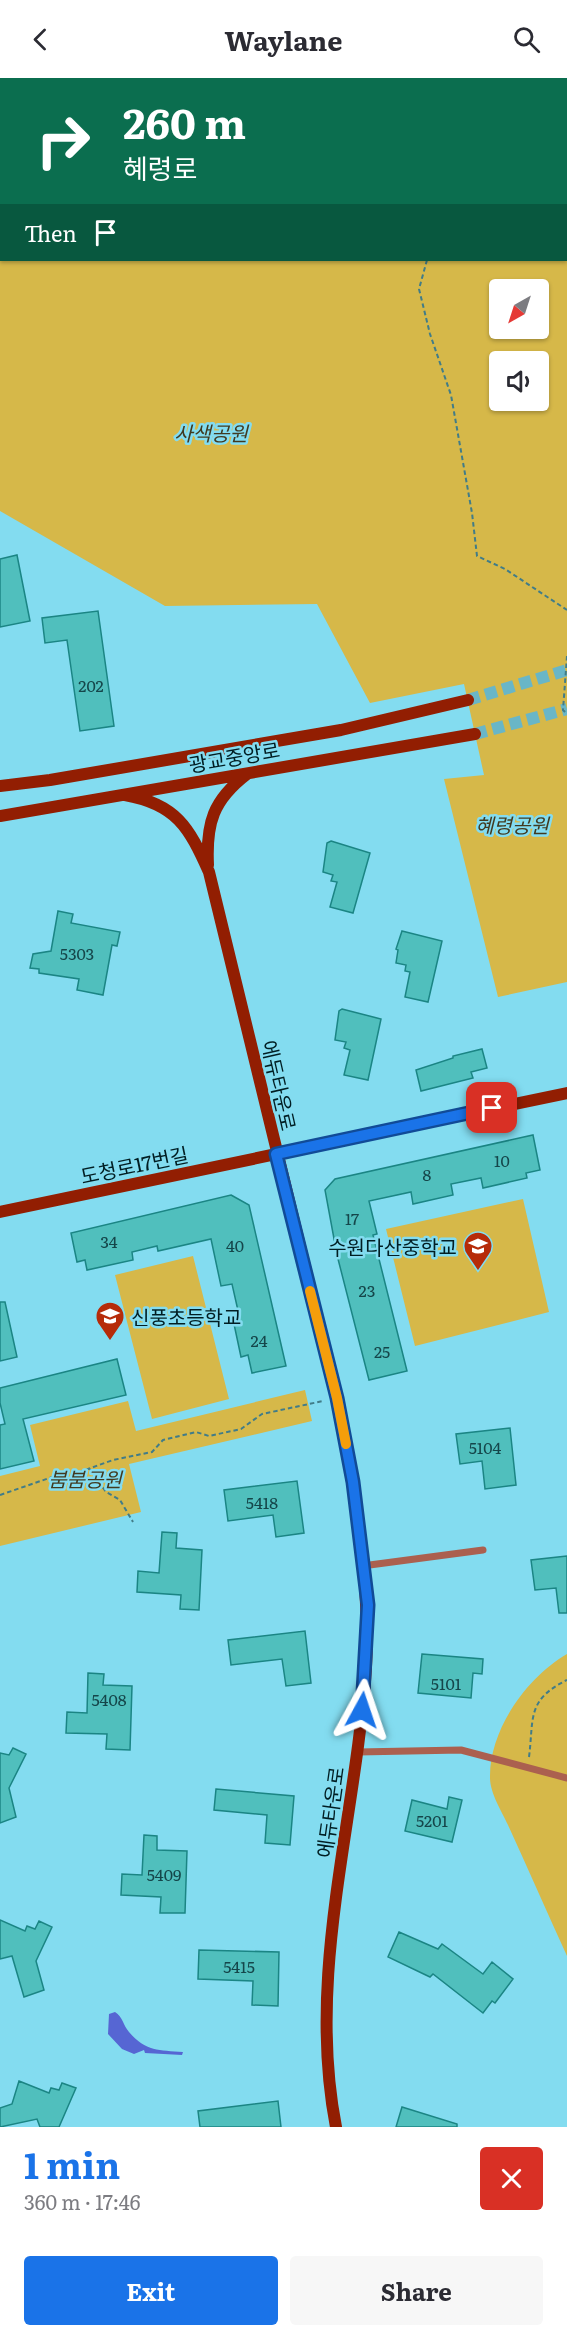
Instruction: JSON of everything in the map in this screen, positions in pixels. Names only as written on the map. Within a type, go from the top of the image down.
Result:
[{"type":"street","name":"광교중앙로","points":[[0,786],[50,780],[341,730],[468,700]]},
{"type":"street","name":"광교중앙로","points":[[0,816],[475,734]]},
{"type":"street","points":[[209,872],[207,837],[213,814],[228,789],[249,772]]},
{"type":"street","points":[[125,795],[152,800],[176,817],[194,838],[209,872]]},
{"type":"street","name":"에듀타운로","points":[[209,872],[337,1398],[353,1482],[368,1605],[366,1668],[358,1752],[332,1929],[326,1990],[327,2066],[336,2127]]},
{"type":"street","name":"도청로17번길","points":[[0,1212],[567,1093]]},
{"type":"lane","points":[[362,1566],[483,1550]]},
{"type":"lane","points":[[358,1752],[445,1748],[528,1766],[567,1778]]},
{"type":"path","points":[[427,261],[419,289],[430,334],[451,396],[472,513],[477,556],[505,569],[567,610]]},
{"type":"path","points":[[567,656],[563,710],[567,714]]},
{"type":"path","points":[[0,1495],[58,1475],[74,1474],[113,1460],[152,1452],[163,1440],[196,1432],[209,1436],[241,1428],[261,1414],[337,1398]]},
{"type":"path","points":[[90,1469],[106,1492],[120,1500],[133,1522]]},
{"type":"path","points":[[528,1766],[532,1739],[531,1717],[548,1689],[567,1680]]},
{"type":"green space","name":"사색공원","points":[[0,261],[567,261],[567,982],[498,997],[444,779],[484,775],[464,684],[370,703],[317,604],[165,606],[0,511]]},
{"type":"green space","points":[[523,1199],[549,1312],[415,1346],[386,1229]]},
{"type":"green space","points":[[193,1256],[229,1399],[152,1419],[115,1275]]},
{"type":"green space","name":"붐붐공원","points":[[305,1390],[312,1421],[129,1464],[141,1512],[0,1546],[0,1476],[40,1466],[30,1425],[128,1401],[136,1431]]},
{"type":"green space","points":[[567,1654],[567,1956],[497,1802],[490,1778],[491,1760],[496,1742],[513,1707],[538,1676]]},
{"type":"water","points":[[115,2012],[135,2039],[147,2047],[183,2052],[182,2055],[145,2053],[144,2050],[134,2054],[122,2049],[108,2034],[109,2014]]},
{"type":"building","points":[[17,555],[30,621],[0,627],[0,559]]},
{"type":"building","points":[[98,611],[114,726],[80,731],[67,640],[45,643],[42,618]]},
{"type":"building","points":[[331,841],[370,853],[353,913],[330,907],[337,882],[331,881],[333,875],[323,872],[327,843]]},
{"type":"building","points":[[58,911],[73,914],[71,923],[120,932],[117,946],[112,945],[103,995],[77,990],[79,979],[39,973],[39,969],[30,968],[33,954],[51,951]]},
{"type":"building","points":[[402,931],[442,941],[428,1002],[405,997],[410,972],[405,971],[406,965],[396,963],[398,950],[396,949]]},
{"type":"building","points":[[342,1009],[381,1019],[368,1080],[344,1075],[350,1050],[344,1048],[346,1042],[335,1040],[339,1011]]},
{"type":"building","points":[[482,1049],[487,1068],[471,1072],[473,1078],[421,1091],[416,1070],[453,1058],[453,1056]]},
{"type":"building","points":[[533,1135],[540,1170],[526,1173],[527,1178],[483,1188],[481,1178],[451,1184],[453,1195],[413,1204],[411,1192],[369,1201],[377,1234],[373,1235],[407,1371],[369,1380],[337,1255],[325,1190],[335,1179]]},
{"type":"building","points":[[231,1195],[249,1205],[286,1366],[252,1373],[248,1355],[241,1357],[234,1324],[239,1315],[232,1284],[221,1286],[211,1239],[158,1251],[157,1246],[132,1252],[133,1260],[87,1270],[85,1260],[77,1262],[71,1233]]},
{"type":"building","points":[[0,1302],[5,1302],[17,1357],[0,1361]]},
{"type":"building","points":[[117,1359],[126,1395],[23,1419],[34,1461],[0,1469],[0,1425],[5,1424],[0,1403],[0,1388]]},
{"type":"building","points":[[510,1428],[516,1485],[485,1489],[482,1461],[460,1464],[456,1434]]},
{"type":"building","points":[[297,1481],[304,1533],[276,1537],[273,1515],[228,1521],[224,1490]]},
{"type":"building","points":[[162,1532],[177,1533],[176,1548],[202,1550],[199,1610],[180,1609],[181,1595],[137,1592],[138,1571],[159,1573]]},
{"type":"building","points":[[567,1556],[567,1613],[559,1613],[556,1588],[535,1590],[531,1560]]},
{"type":"building","points":[[305,1631],[311,1683],[286,1686],[282,1659],[231,1665],[228,1640]]},
{"type":"building","points":[[422,1654],[483,1659],[482,1674],[473,1673],[471,1698],[418,1693]]},
{"type":"building","points":[[88,1673],[104,1674],[103,1685],[132,1686],[130,1750],[106,1749],[107,1734],[66,1733],[67,1712],[87,1713]]},
{"type":"building","points":[[13,1748],[26,1754],[9,1788],[16,1817],[0,1823],[0,1753],[9,1755]]},
{"type":"building","points":[[216,1789],[294,1796],[290,1845],[265,1843],[267,1815],[214,1810]]},
{"type":"building","points":[[449,1797],[462,1800],[452,1842],[405,1831],[412,1800],[447,1809]]},
{"type":"building","points":[[144,1835],[157,1836],[157,1850],[187,1851],[185,1913],[160,1913],[161,1897],[121,1895],[122,1874],[142,1875]]},
{"type":"building","points":[[0,1920],[25,1931],[27,1926],[35,1929],[39,1921],[52,1927],[36,1961],[44,1990],[24,1997],[12,1956],[0,1959]]},
{"type":"building","points":[[399,1932],[438,1949],[442,1944],[483,1974],[492,1962],[513,1979],[495,2003],[492,2001],[483,2013],[433,1974],[430,1977],[388,1957]]},
{"type":"building","points":[[199,1950],[279,1952],[278,2006],[252,2005],[253,1981],[198,1979]]},
{"type":"building","points":[[19,2081],[49,2093],[51,2088],[59,2090],[62,2083],[76,2088],[59,2127],[40,2127],[37,2119],[0,2127],[0,2108],[12,2104]]},
{"type":"building","points":[[278,2101],[281,2127],[200,2127],[198,2111]]},
{"type":"building","points":[[402,2107],[457,2124],[457,2127],[396,2127]]},
{"type":"tunnel","points":[[468,700],[567,670]]},
{"type":"tunnel","points":[[475,734],[567,709]]},
{"type":"slow traffic","points":[[310,1291],[346,1444]]},
{"type":"place","name":"수원다산중학교","points":[[478,1272]]},
{"type":"place","name":"신풍초등학교","points":[[110,1342]]},
{"type":"route","points":[[362,1710],[368,1605],[353,1482],[337,1398],[276,1154],[492,1108]]},
{"type":"park label","name":"혜령공원","points":[[512,824]]}]
